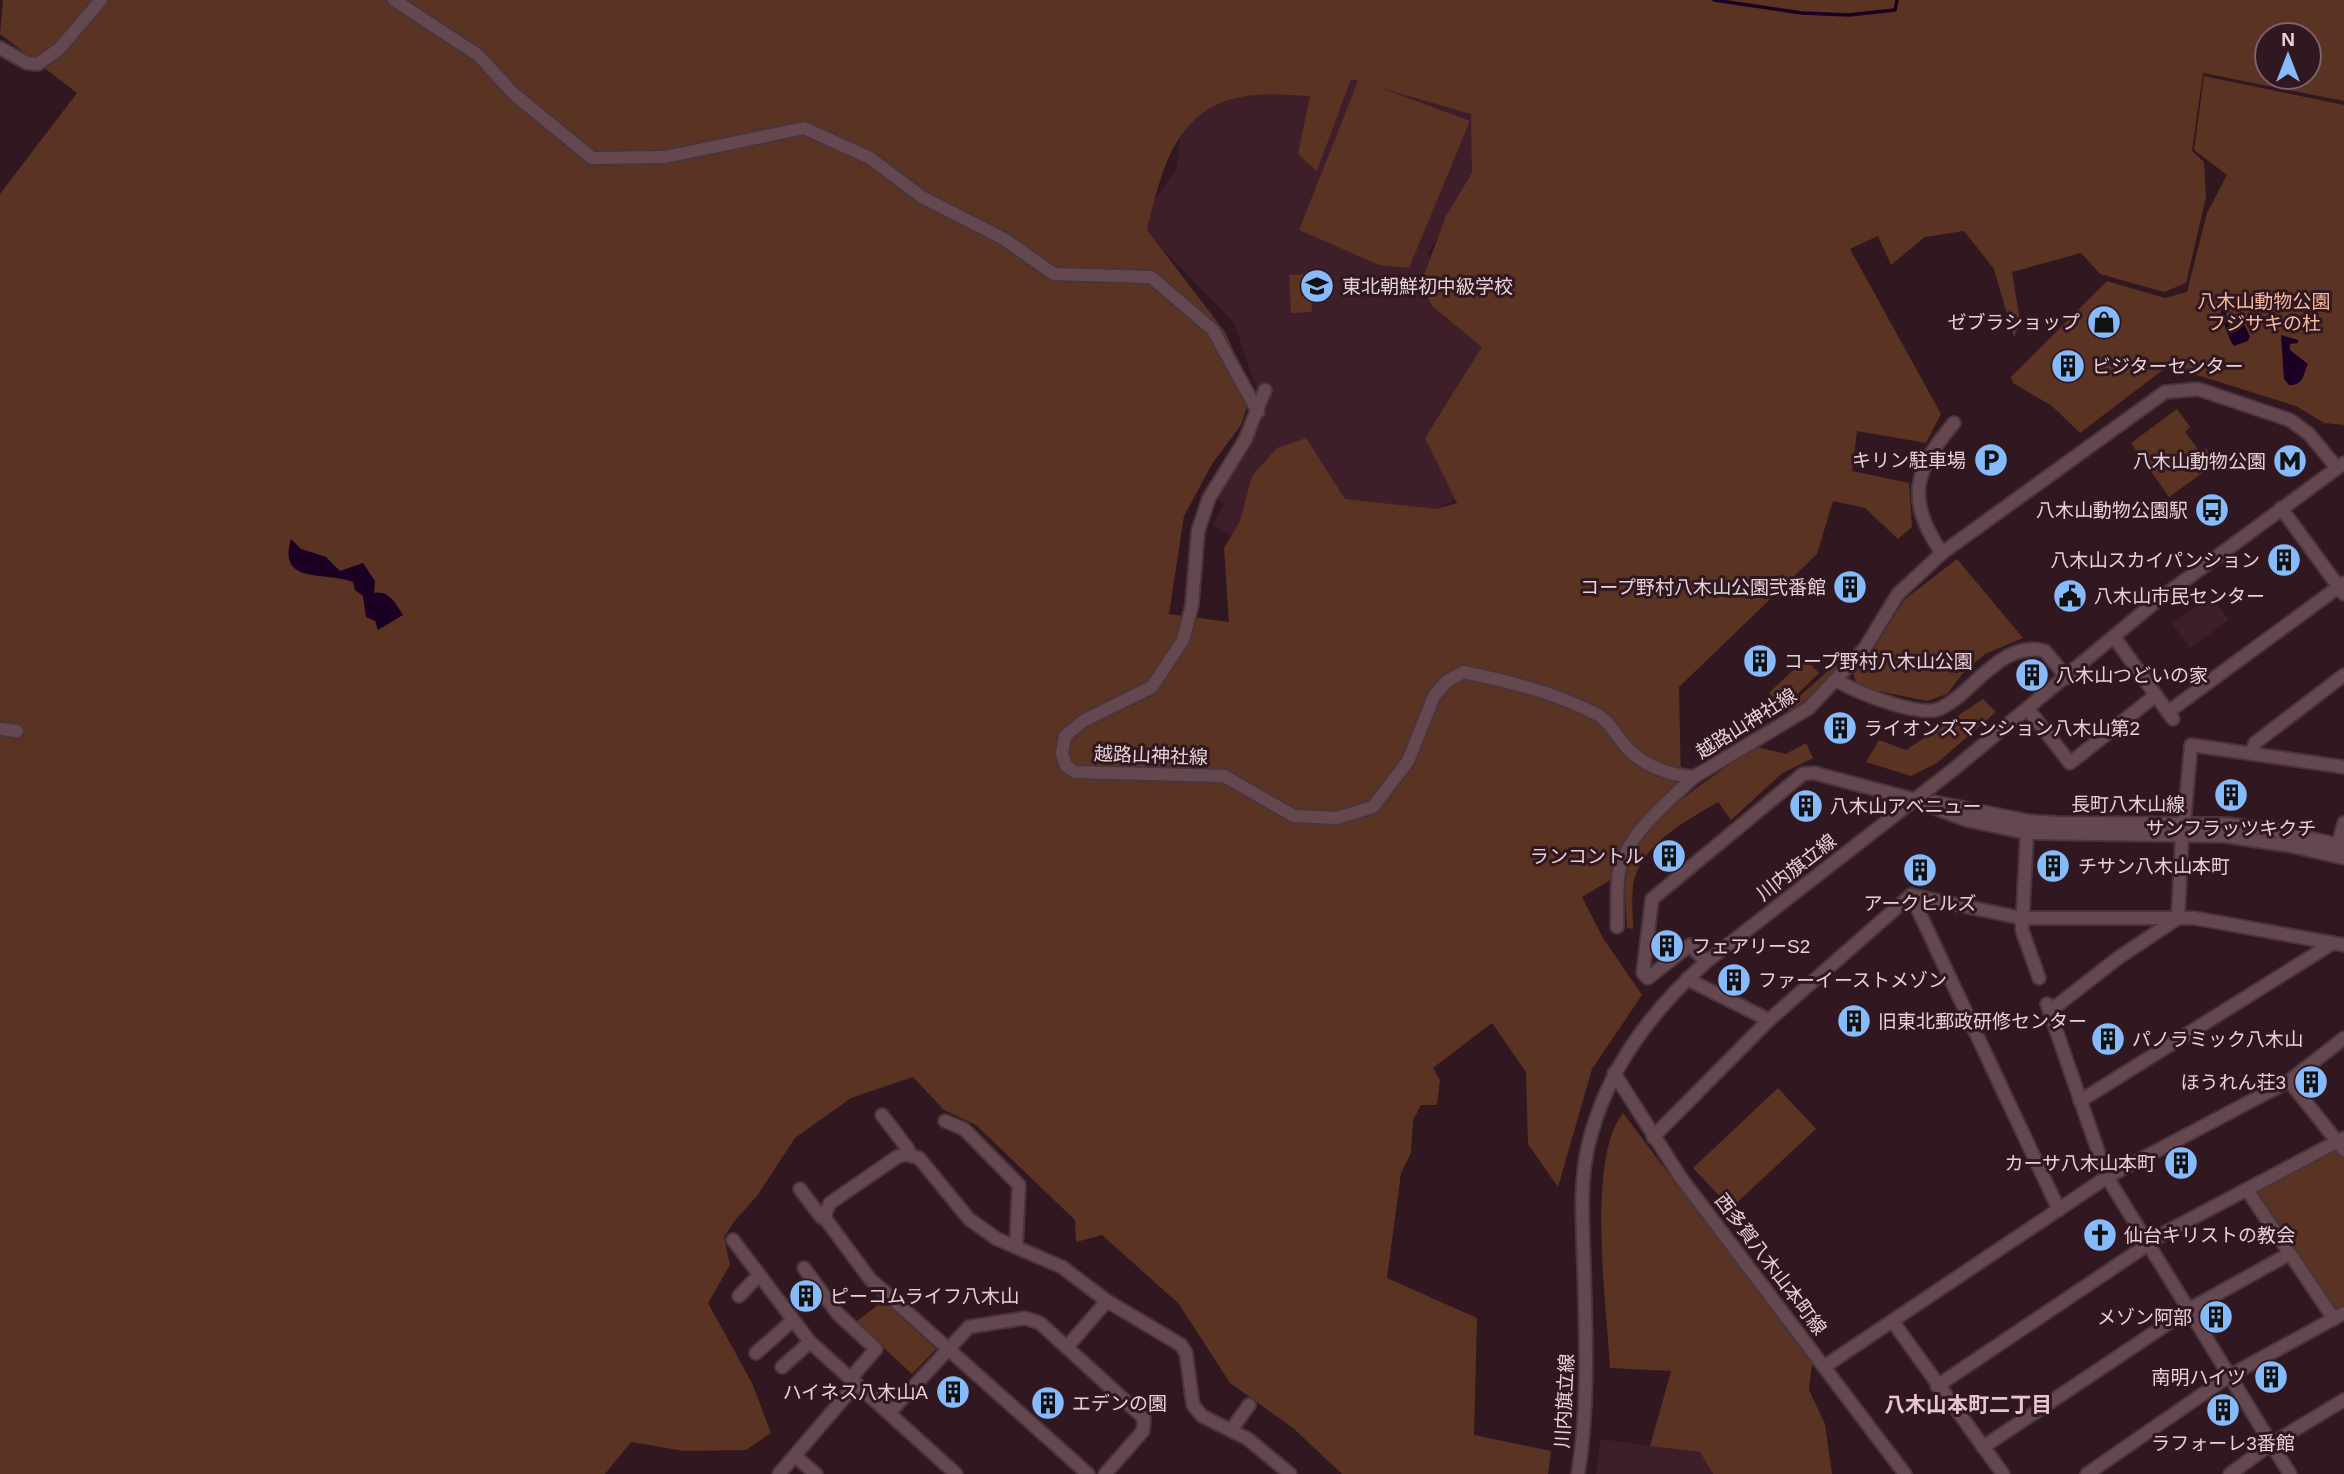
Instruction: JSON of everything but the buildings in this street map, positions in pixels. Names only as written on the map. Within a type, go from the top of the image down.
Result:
[{"type":"street","points":[[0,48],[27,63],[38,64],[58,49],[101,0]]},
{"type":"street","points":[[394,0],[478,55],[514,94],[592,158],[665,157],[804,128],[870,158],[922,197],[1004,239],[1054,274],[1151,276],[1213,330],[1258,412]]},
{"type":"street","name":"越路山神社線","points":[[1265,390],[1258,412],[1205,509],[1198,531],[1192,605],[1183,640],[1152,687],[1083,721],[1065,736],[1062,754],[1066,766],[1075,772],[1224,776],[1294,816],[1337,818],[1373,807],[1408,761],[1434,696],[1446,682],[1463,672],[1505,681],[1602,716],[1625,747],[1640,759],[1659,770],[1694,777],[1809,708],[1865,648],[1898,594],[1942,553],[2156,397],[2175,389],[2198,389],[2290,420],[2309,434],[2340,466]]},
{"type":"street","points":[[1942,553],[1922,521],[1917,498],[1925,461],[1954,422]]},
{"type":"street","name":"川内旗立線","points":[[1577,1474],[1586,1401],[1583,1177],[1588,1147],[1614,1073],[1641,1030],[1706,962],[2067,678],[2114,637],[2281,508],[2340,466]]},
{"type":"street","points":[[2114,637],[2170,715],[2342,588],[2281,508]]},
{"type":"street","points":[[1836,680],[1857,693],[1932,710],[1949,702],[2001,660],[2027,649],[2045,651],[2067,678]]},
{"type":"street","points":[[2252,752],[2255,743],[2344,675]]},
{"type":"street","points":[[2028,709],[2070,763],[2156,695]]},
{"type":"street","points":[[0,729],[17,731]]},
{"type":"street","points":[[2178,918],[2191,745],[2344,767]]},
{"type":"street","points":[[1706,962],[1690,945],[1648,978],[1643,972],[1653,898],[1803,774],[1814,773],[1912,799],[1966,820],[2027,833],[2183,829],[2344,858]]},
{"type":"street","points":[[1617,927],[1620,869],[1626,855],[1651,821],[1694,777]]},
{"type":"street","name":"長町八木山線","points":[[1912,799],[2047,823],[2183,829],[2267,829],[2341,846]]},
{"type":"street","points":[[2341,846],[2344,823]]},
{"type":"street","points":[[2027,833],[2021,918],[2022,930],[2039,978]]},
{"type":"street","points":[[1911,895],[2021,918],[2178,918],[2248,926],[2338,944]]},
{"type":"street","points":[[1653,1137],[1769,1020],[1911,895]]},
{"type":"street","points":[[1911,895],[2059,1210]]},
{"type":"street","points":[[2178,918],[2049,1008],[2107,1177],[2290,1474]]},
{"type":"street","points":[[2080,1101],[2338,944]]},
{"type":"street","points":[[1687,979],[1769,1020]]},
{"type":"street","points":[[1825,1366],[2107,1177],[2289,1081],[2344,1038]]},
{"type":"street","name":"西多賀八木山本町線","points":[[1614,1073],[1653,1137],[1905,1474]]},
{"type":"street","points":[[1937,1386],[2147,1244],[2247,1190],[2342,1144],[2289,1081]]},
{"type":"street","points":[[883,1115],[908,1149],[909,1155]]},
{"type":"street","points":[[945,1121],[964,1129],[1019,1185],[1016,1247]]},
{"type":"street","points":[[826,1219],[830,1203],[897,1157],[909,1155],[919,1158],[969,1219],[998,1239],[1062,1267],[1107,1301],[1181,1345],[1186,1353],[1193,1405],[1202,1416],[1248,1439],[1290,1474]]},
{"type":"street","points":[[800,1189],[821,1217],[826,1219],[870,1279],[1088,1474]]},
{"type":"street","points":[[2087,1474],[2229,1376],[2339,1316],[2289,1254],[2247,1190]]},
{"type":"street","points":[[733,1240],[810,1342],[956,1474]]},
{"type":"street","points":[[1983,1447],[2188,1310],[2289,1254]]},
{"type":"street","points":[[779,1474],[876,1349],[838,1314],[804,1268]]},
{"type":"street","points":[[739,1296],[758,1276]]},
{"type":"street","points":[[1067,1347],[1107,1301]]},
{"type":"street","points":[[888,1413],[970,1326],[1025,1318],[1040,1322],[1144,1418],[1143,1431],[1105,1474]]},
{"type":"street","points":[[756,1353],[792,1321]]},
{"type":"street","points":[[1893,1322],[2003,1474]]},
{"type":"street","points":[[782,1367],[810,1342]]},
{"type":"street","points":[[2230,1474],[2271,1444],[2344,1400]]},
{"type":"street","points":[[1231,1430],[1249,1405]]},
{"type":"street","points":[[795,1455],[816,1474]]},
{"type":"shaded area","name":"東北朝鮮初中級学校","points":[[1357,71],[1493,107],[1482,180],[1428,252],[1446,320],[1557,342],[1531,464],[1436,509],[1277,559],[1213,525],[1224,503],[1214,497],[1261,423],[1272,390],[1257,390],[1234,323],[1138,224],[1177,168],[1181,121],[1229,87]]},
{"type":"shaded area","points":[[2223,302],[2230,329],[2239,330],[2244,324],[2250,336],[2248,341],[2234,346],[2220,317]]},
{"type":"shaded area","points":[[2281,335],[2298,340],[2298,343],[2290,344],[2290,350],[2308,364],[2302,379],[2294,385],[2289,385],[2284,379]]},
{"type":"shaded area","points":[[291,539],[301,549],[326,557],[340,571],[363,563],[375,581],[374,593],[388,596],[403,615],[378,630],[375,621],[366,617],[363,596],[355,590],[353,582],[307,574],[291,564]]},
{"type":"shaded area","points":[[2211,596],[2229,620],[2190,648],[2172,623]]},
{"type":"shaded area","points":[[1600,1439],[1700,1452],[1713,1474],[1596,1474]]},
{"type":"green space","points":[[3,0],[2344,0],[2344,101],[2294,91],[2323,91],[2323,21],[2253,21],[2253,83],[2203,73],[2192,151],[2204,162],[2206,197],[2186,283],[2164,292],[2100,274],[2081,253],[2012,272],[2020,321],[2014,338],[1994,269],[1964,231],[1925,237],[1891,265],[1878,236],[1850,249],[1941,414],[1926,443],[1857,431],[1852,471],[1909,483],[1912,527],[1898,539],[1865,508],[1833,501],[1817,554],[1679,687],[1681,785],[1630,839],[1616,864],[1612,879],[1582,897],[1603,938],[1642,995],[1592,1069],[1558,1187],[1528,1144],[1526,1072],[1492,1023],[1433,1068],[1440,1080],[1437,1105],[1421,1105],[1413,1120],[1411,1153],[1401,1173],[1387,1278],[1477,1318],[1474,1435],[1551,1451],[1548,1474],[1342,1474],[1293,1428],[1230,1383],[1179,1304],[1102,1235],[1076,1242],[1075,1220],[976,1125],[944,1110],[913,1077],[851,1098],[795,1138],[757,1196],[724,1237],[730,1265],[708,1303],[752,1383],[771,1433],[746,1450],[684,1451],[631,1442],[605,1474],[0,1474],[0,194],[77,93],[0,34]],"holes":[[[1351,79],[1358,81],[1299,230],[1379,265],[1409,268],[1470,121],[1381,88],[1471,114],[1472,173],[1446,216],[1421,283],[1432,306],[1482,347],[1425,438],[1457,503],[1436,509],[1345,499],[1306,438],[1277,448],[1252,476],[1240,521],[1224,548],[1229,622],[1169,614],[1184,516],[1212,464],[1241,425],[1252,390],[1225,332],[1147,230],[1160,182],[1178,140],[1191,123],[1208,109],[1229,100],[1263,94],[1310,96],[1298,154],[1317,171]]]},
{"type":"green space","name":"八木山動物公園 フジサキの杜","points":[[2204,76],[2253,86],[2253,91],[2276,91],[2344,105],[2344,425],[2324,423],[2296,406],[2168,366],[2080,433],[2052,406],[2013,383],[2011,377],[2107,281],[2165,298],[2187,292],[2207,213],[2227,175],[2194,150]]},
{"type":"green space","points":[[1310,274],[1312,312],[1291,313],[1289,275]]},
{"type":"green space","points":[[2177,409],[2190,427],[2185,432],[2200,452],[2206,448],[2213,457],[2208,461],[2212,466],[2169,497],[2131,443]]},
{"type":"green space","points":[[1957,559],[2023,638],[1985,654],[1963,673],[1947,694],[1927,701],[1864,688],[1856,682],[1853,673],[1871,653],[1905,599]]},
{"type":"green space","points":[[1805,659],[1819,673],[1783,708],[1769,693]]},
{"type":"green space","points":[[1836,664],[1838,667],[1818,690],[1790,712],[1785,709]]},
{"type":"green space","points":[[1983,699],[1996,712],[1937,763],[1911,776],[1866,762],[1879,740],[1906,750]]},
{"type":"green space","points":[[1806,743],[1813,758],[1781,774],[1731,820],[1718,802],[1671,832],[1650,851],[1634,880],[1633,929],[1627,928],[1627,871],[1636,847],[1649,830],[1684,798],[1757,747],[1786,754]]},
{"type":"green space","points":[[1778,1088],[1816,1129],[1731,1208],[1693,1168]]},
{"type":"green space","points":[[1623,1113],[1812,1364],[1809,1390],[1825,1424],[1832,1474],[1713,1474],[1700,1452],[1650,1446],[1671,1371],[1610,1368],[1603,1273],[1602,1198],[1605,1164],[1612,1135]]},
{"type":"green space","points":[[2339,1147],[2344,1155],[2344,1309],[2334,1315],[2252,1192]]},
{"type":"green space","points":[[883,1301],[936,1349],[912,1374],[856,1322]]},
{"type":"waterway","points":[[1714,0],[1802,13],[1849,15],[1895,10],[1897,0]]},
{"type":"place","name":"東北朝鮮初中級学校","points":[[1317,286]]},
{"type":"place","name":"ゼブラショップ","points":[[2104,322]]},
{"type":"place","name":"ビジターセンター","points":[[2068,366]]},
{"type":"place","name":"キリン駐車場","points":[[1991,460]]},
{"type":"place","name":"八木山動物公園","points":[[2290,461]]},
{"type":"place","name":"八木山動物公園駅","points":[[2212,510]]},
{"type":"place","name":"八木山スカイパンション","points":[[2284,560]]},
{"type":"place","name":"コープ野村八木山公園弐番館","points":[[1850,587]]},
{"type":"place","name":"八木山市民センター","points":[[2070,596]]},
{"type":"place","name":"コープ野村八木山公園","points":[[1760,661]]},
{"type":"place","name":"八木山つどいの家","points":[[2032,675]]},
{"type":"place","name":"ライオンズマンション八木山第2","points":[[1840,728]]},
{"type":"place","name":"サンフラッツキクチ","points":[[2231,795]]},
{"type":"place","name":"八木山アベニュー","points":[[1806,806]]},
{"type":"place","name":"ランコントル","points":[[1669,856]]},
{"type":"place","name":"チサン八木山本町","points":[[2053,866]]},
{"type":"place","name":"アークヒルズ","points":[[1920,870]]},
{"type":"place","name":"フェアリーS2","points":[[1667,946]]},
{"type":"place","name":"ファーイーストメゾン","points":[[1734,980]]},
{"type":"place","name":"旧東北郵政研修センター","points":[[1854,1021]]},
{"type":"place","name":"パノラミック八木山","points":[[2108,1039]]},
{"type":"place","name":"ほうれん荘3","points":[[2311,1082]]},
{"type":"place","name":"カーサ八木山本町","points":[[2181,1163]]},
{"type":"place","name":"仙台キリストの教会","points":[[2100,1235]]},
{"type":"place","name":"ピーコムライフ八木山","points":[[806,1296]]},
{"type":"place","name":"メゾン阿部","points":[[2216,1317]]},
{"type":"place","name":"南明ハイツ","points":[[2271,1377]]},
{"type":"place","name":"ハイネス八木山A","points":[[953,1392]]},
{"type":"place","name":"エデンの園","points":[[1048,1403]]},
{"type":"place","name":"ラフォーレ3番館","points":[[2223,1410]]},
{"type":"district","name":"八木山本町二丁目","points":[[1968,1405]]}]
